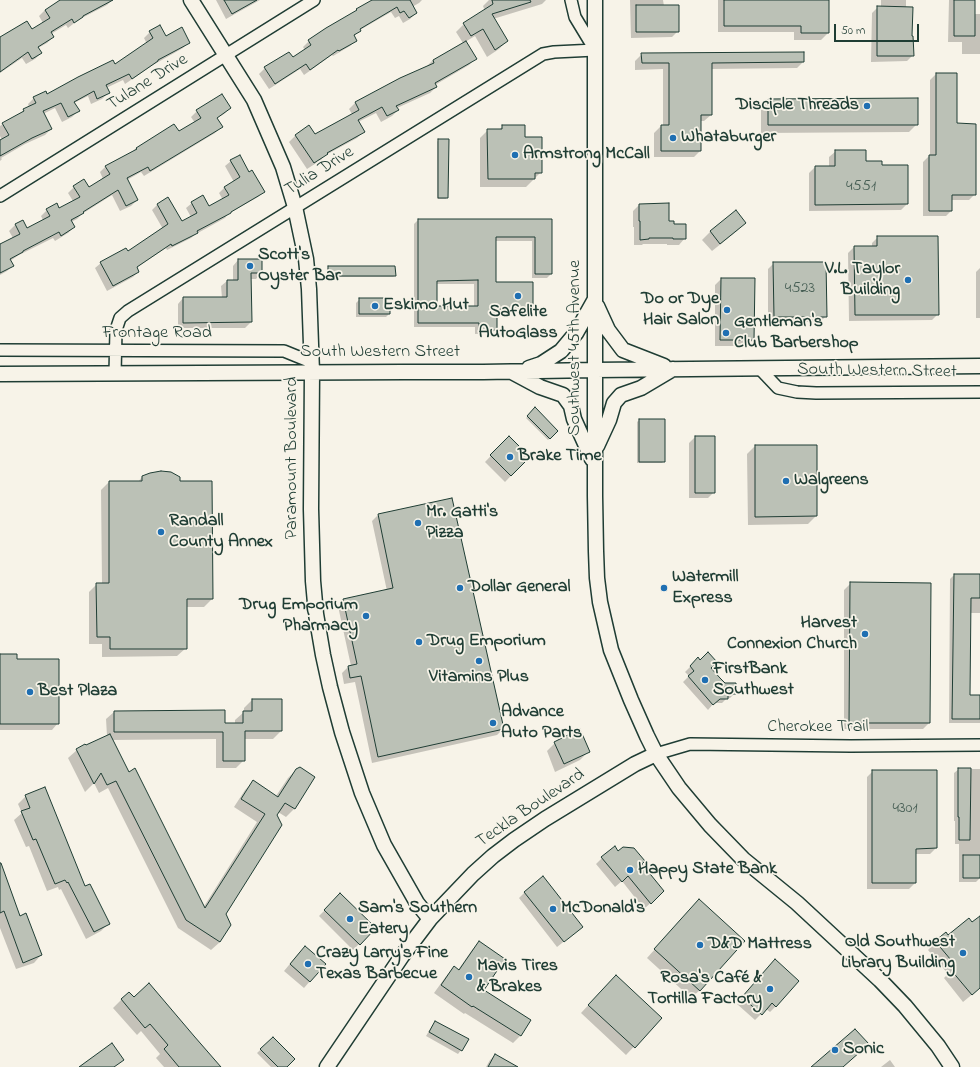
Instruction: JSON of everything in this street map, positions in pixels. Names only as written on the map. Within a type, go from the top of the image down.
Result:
[{"type":"main road","name":"Paramount Boulevard","points":[[191,0],[256,106],[283,167],[295,207],[306,259],[309,289],[312,367],[311,509],[313,581],[316,614],[323,654],[342,732],[370,813],[384,845],[417,903],[430,919]]},
{"type":"main road","name":"Southwest 45th Avenue","points":[[594,0],[595,465],[597,578],[604,624],[611,650],[647,736],[656,754],[679,788],[710,825],[743,859],[797,903],[880,980],[905,1006],[938,1046],[952,1067]]},
{"type":"main road","points":[[595,300],[608,330],[623,350],[673,369]]},
{"type":"main road","points":[[515,372],[541,364],[561,351],[576,333],[595,300]]},
{"type":"main road","name":"South Western Street","points":[[0,374],[115,374],[312,367],[515,372],[980,366]]},
{"type":"main road","points":[[595,450],[609,420],[614,403],[621,395],[641,388],[673,369]]},
{"type":"main road","points":[[515,372],[540,387],[563,395],[571,406],[574,419],[595,465]]},
{"type":"main road","name":"Teckla Boulevard","points":[[327,1067],[402,956],[430,919],[473,874],[493,856],[545,819],[635,764],[656,754]]},
{"type":"street","name":"Tulane Drive","points":[[0,196],[314,0]]},
{"type":"street","name":"Southwest 45th Avenue","points":[[571,0],[575,17],[594,50]]},
{"type":"street","name":"Tulia Drive","points":[[115,374],[116,330],[120,318],[128,311],[543,54],[594,50]]},
{"type":"street","name":"Frontage Road","points":[[0,350],[284,351],[312,367]]},
{"type":"street","name":"South Western Street","points":[[759,368],[778,388],[797,392],[980,392]]},
{"type":"street","name":"Cherokee Trail","points":[[656,754],[690,744],[980,745]]},
{"type":"building","points":[[60,0],[113,0],[83,16],[74,23],[72,19],[51,32],[54,37],[38,47],[42,53],[32,59],[28,52],[0,72],[0,37],[27,21],[32,29],[50,18],[45,10]]},
{"type":"building","points":[[224,0],[257,0],[232,14]]},
{"type":"building","points":[[372,0],[410,0],[417,13],[409,18],[404,11],[400,13],[397,7],[360,29],[361,31],[354,35],[357,41],[339,51],[338,50],[310,70],[306,64],[275,84],[264,67],[289,52],[293,57],[311,45],[308,40]]},
{"type":"building","points":[[492,0],[530,0],[531,2],[492,14],[508,41],[495,50],[483,29],[471,36],[463,23],[493,4]]},
{"type":"building","points":[[724,0],[829,0],[829,33],[801,33],[801,26],[724,26]]},
{"type":"building","points":[[954,0],[975,0],[975,36],[954,36]]},
{"type":"building","points":[[636,5],[679,5],[679,32],[636,32]]},
{"type":"building","points":[[877,6],[913,7],[912,36],[914,56],[877,56]]},
{"type":"building","points":[[160,25],[166,36],[182,27],[190,43],[158,60],[132,79],[129,74],[106,85],[110,93],[97,99],[94,91],[74,102],[80,111],[68,117],[61,103],[43,111],[52,129],[32,138],[0,156],[0,140],[9,135],[2,123],[24,111],[23,109],[36,103],[33,97],[46,91],[47,94],[113,60],[115,64],[153,38],[149,31]]},
{"type":"building","points":[[466,41],[477,59],[435,83],[437,87],[396,106],[399,110],[387,116],[382,107],[358,120],[365,132],[327,153],[328,154],[314,163],[295,135],[309,125],[315,134],[359,110],[355,102],[400,78],[434,63],[433,60]]},
{"type":"building","points":[[804,52],[804,62],[712,63],[712,115],[701,115],[701,151],[661,151],[661,125],[669,125],[669,63],[642,63],[641,53]]},
{"type":"building","points":[[936,73],[957,73],[957,123],[976,124],[976,195],[952,195],[952,211],[929,211],[929,155],[936,155]]},
{"type":"building","points":[[222,94],[231,108],[217,118],[223,127],[150,171],[148,167],[127,178],[138,200],[126,206],[118,190],[71,220],[75,227],[61,236],[59,232],[10,259],[14,266],[0,273],[0,244],[20,234],[15,224],[23,220],[27,228],[50,216],[46,209],[57,203],[59,208],[80,197],[73,186],[84,179],[89,187],[110,174],[105,166],[137,149],[136,148],[174,124],[179,131],[201,118],[196,110]]},
{"type":"building","points":[[918,98],[918,125],[768,125],[768,99]]},
{"type":"building","name":"Armstrong McCall","points":[[502,125],[525,125],[525,137],[542,137],[542,173],[535,173],[535,179],[488,179],[487,129],[502,129]]},
{"type":"building","points":[[438,139],[449,139],[448,198],[438,198]]},
{"type":"building","points":[[835,150],[866,150],[866,161],[882,161],[882,165],[908,165],[908,204],[815,205],[815,166],[835,166]]},
{"type":"building","points":[[240,155],[249,172],[252,170],[265,192],[231,213],[197,231],[198,233],[172,246],[171,244],[137,267],[139,272],[113,286],[100,262],[126,248],[128,251],[168,224],[157,204],[168,197],[182,221],[197,213],[191,202],[203,195],[209,206],[229,195],[224,187],[240,177],[230,160]]},
{"type":"building","points":[[669,203],[669,221],[674,221],[674,224],[686,224],[686,239],[649,238],[640,240],[639,204]]},
{"type":"building","points":[[736,210],[746,223],[720,244],[710,231]]},
{"type":"building","points":[[418,219],[552,219],[552,274],[535,274],[535,237],[496,237],[496,282],[533,282],[533,309],[497,309],[497,330],[479,330],[479,323],[418,323]],"holes":[[[478,280],[478,306],[437,306],[437,281]]]},
{"type":"building","name":"V.L. Taylor Building","points":[[877,236],[938,236],[939,315],[855,315],[854,246],[877,246]]},
{"type":"building","points":[[238,259],[262,259],[262,273],[251,273],[252,322],[183,323],[183,297],[227,297],[227,280],[238,280]]},
{"type":"building","points":[[773,262],[826,262],[827,317],[774,317]]},
{"type":"building","points":[[328,266],[395,266],[396,276],[328,276]]},
{"type":"building","points":[[721,278],[755,278],[754,340],[720,340]]},
{"type":"building","name":"Eskimo Hut","points":[[359,298],[390,298],[390,314],[359,314]]},
{"type":"building","points":[[535,407],[558,431],[550,439],[527,416]]},
{"type":"building","points":[[639,419],[665,419],[665,462],[639,462]]},
{"type":"building","points":[[509,436],[530,457],[511,476],[490,455]]},
{"type":"building","points":[[695,436],[715,436],[715,493],[695,493]]},
{"type":"building","name":"Walgreens","points":[[755,445],[817,445],[817,516],[755,517]]},
{"type":"building","name":"Randall County Annex","points":[[161,471],[171,472],[180,477],[180,481],[212,481],[213,599],[187,599],[187,649],[110,649],[110,637],[97,637],[96,583],[109,583],[109,481],[142,481],[142,476]]},
{"type":"building","points":[[452,498],[504,729],[378,757],[361,676],[350,678],[348,666],[357,664],[343,599],[393,588],[378,514]]},
{"type":"building","points":[[954,574],[980,574],[980,598],[971,598],[970,695],[980,695],[980,719],[952,719]]},
{"type":"building","points":[[850,582],[931,583],[930,723],[849,723]]},
{"type":"building","name":"FirstBank Southwest","points":[[708,652],[717,662],[711,668],[720,678],[725,683],[736,683],[736,694],[728,694],[728,699],[720,699],[713,705],[688,676],[694,671],[690,666],[698,657],[700,660]]},
{"type":"building","name":"Best Plaza","points":[[0,654],[17,654],[17,659],[59,659],[59,724],[0,724]]},
{"type":"building","points":[[252,699],[282,699],[282,731],[245,731],[245,761],[223,761],[223,732],[114,732],[114,711],[225,710],[225,723],[243,723],[243,711],[252,711]]},
{"type":"building","points":[[580,729],[590,752],[564,764],[554,742]]},
{"type":"building","points":[[110,734],[129,772],[135,768],[205,908],[265,814],[241,799],[253,780],[278,797],[296,769],[300,767],[315,777],[295,809],[285,803],[277,815],[282,825],[226,914],[231,925],[220,942],[186,920],[116,781],[107,785],[101,773],[94,784],[76,749]]},
{"type":"building","points":[[958,768],[971,768],[970,840],[959,840]]},
{"type":"building","points":[[872,770],[937,770],[937,848],[916,849],[916,883],[872,883]]},
{"type":"building","points":[[45,787],[85,886],[90,884],[110,924],[94,932],[68,882],[67,883],[65,880],[55,884],[36,839],[33,840],[21,811],[30,808],[25,795]]},
{"type":"building","name":"Happy State Bank","points":[[615,846],[618,851],[623,847],[634,848],[645,861],[642,864],[664,891],[651,904],[628,876],[622,882],[601,857]]},
{"type":"building","points":[[963,855],[980,855],[980,878],[963,878]]},
{"type":"building","points":[[0,863],[20,916],[26,913],[42,955],[23,963],[4,911],[0,913]]},
{"type":"building","name":"McDonald's","points":[[543,876],[583,927],[564,942],[524,892]]},
{"type":"building","name":"Sam's Southern Eatery","points":[[340,893],[376,928],[360,945],[324,910]]},
{"type":"building","name":"D&D Mattress","points":[[699,899],[745,941],[700,991],[654,949]]},
{"type":"building","name":"Old Southwest Library Building","points":[[980,916],[980,988],[972,995],[951,970],[956,966],[935,941],[946,932],[948,935],[969,918],[972,922]]},
{"type":"building","name":"Mavis Tires & Brakes","points":[[479,941],[505,959],[484,990],[531,1020],[521,1036],[473,1006],[472,1007],[441,985],[454,966],[459,970]]},
{"type":"building","name":"Crazy Larry's Fine Texas Barbecue","points":[[305,946],[326,964],[310,982],[290,964]]},
{"type":"building","name":"Rosa's Café & Tortilla Factory","points":[[775,959],[799,981],[776,1007],[772,1003],[762,1015],[742,997]]},
{"type":"building","points":[[616,975],[662,1018],[635,1048],[588,1005]]},
{"type":"building","points":[[149,983],[221,1067],[179,1067],[164,1049],[168,1045],[150,1024],[145,1028],[121,999],[129,992],[134,997]]},
{"type":"building","points":[[435,1021],[469,1039],[462,1051],[429,1032]]},
{"type":"building","points":[[855,1029],[869,1044],[843,1067],[811,1067]]},
{"type":"building","points":[[273,1037],[295,1059],[287,1067],[278,1067],[260,1049]]},
{"type":"building","points":[[112,1043],[124,1060],[114,1067],[79,1067]]},
{"type":"building","points":[[495,1054],[518,1067],[488,1067]]},
{"type":"place","name":"Disciple Threads","points":[[867,106]]},
{"type":"place","name":"Whataburger","points":[[673,138]]},
{"type":"place","name":"Armstrong McCall","points":[[515,155]]},
{"type":"place","name":"Scott's Oyster Bar","points":[[250,266]]},
{"type":"place","name":"V.L. Taylor Building","points":[[908,280]]},
{"type":"place","name":"Safelite AutoGlass","points":[[518,296]]},
{"type":"place","name":"Eskimo Hut","points":[[375,306]]},
{"type":"place","name":"Do or Dye Hair Salon","points":[[727,310]]},
{"type":"place","name":"Gentleman's Club Barbershop","points":[[726,333]]},
{"type":"place","name":"Brake Time","points":[[510,457]]},
{"type":"place","name":"Walgreens","points":[[786,481]]},
{"type":"place","name":"Mr. Gatti's Pizza","points":[[418,523]]},
{"type":"place","name":"Randall County Annex","points":[[161,532]]},
{"type":"place","name":"Dollar General","points":[[460,588]]},
{"type":"place","name":"Watermill Express","points":[[664,588]]},
{"type":"place","name":"Drug Emporium Pharmacy","points":[[366,616]]},
{"type":"place","name":"Harvest Connexion Church","points":[[865,634]]},
{"type":"place","name":"Drug Emporium","points":[[419,642]]},
{"type":"place","name":"Vitamins Plus","points":[[479,661]]},
{"type":"place","name":"FirstBank Southwest","points":[[705,680]]},
{"type":"place","name":"Best Plaza","points":[[30,692]]},
{"type":"place","name":"Advance Auto Parts","points":[[493,723]]},
{"type":"place","name":"Happy State Bank","points":[[630,870]]},
{"type":"place","name":"McDonald's","points":[[553,909]]},
{"type":"place","name":"Sam's Southern Eatery","points":[[350,919]]},
{"type":"place","name":"D&D Mattress","points":[[700,945]]},
{"type":"place","name":"Old Southwest Library Building","points":[[963,953]]},
{"type":"place","name":"Crazy Larry's Fine Texas Barbecue","points":[[308,964]]},
{"type":"place","name":"Mavis Tires & Brakes","points":[[469,977]]},
{"type":"place","name":"Rosa's Café & Tortilla Factory","points":[[770,989]]},
{"type":"place","name":"Sonic","points":[[835,1050]]}]
